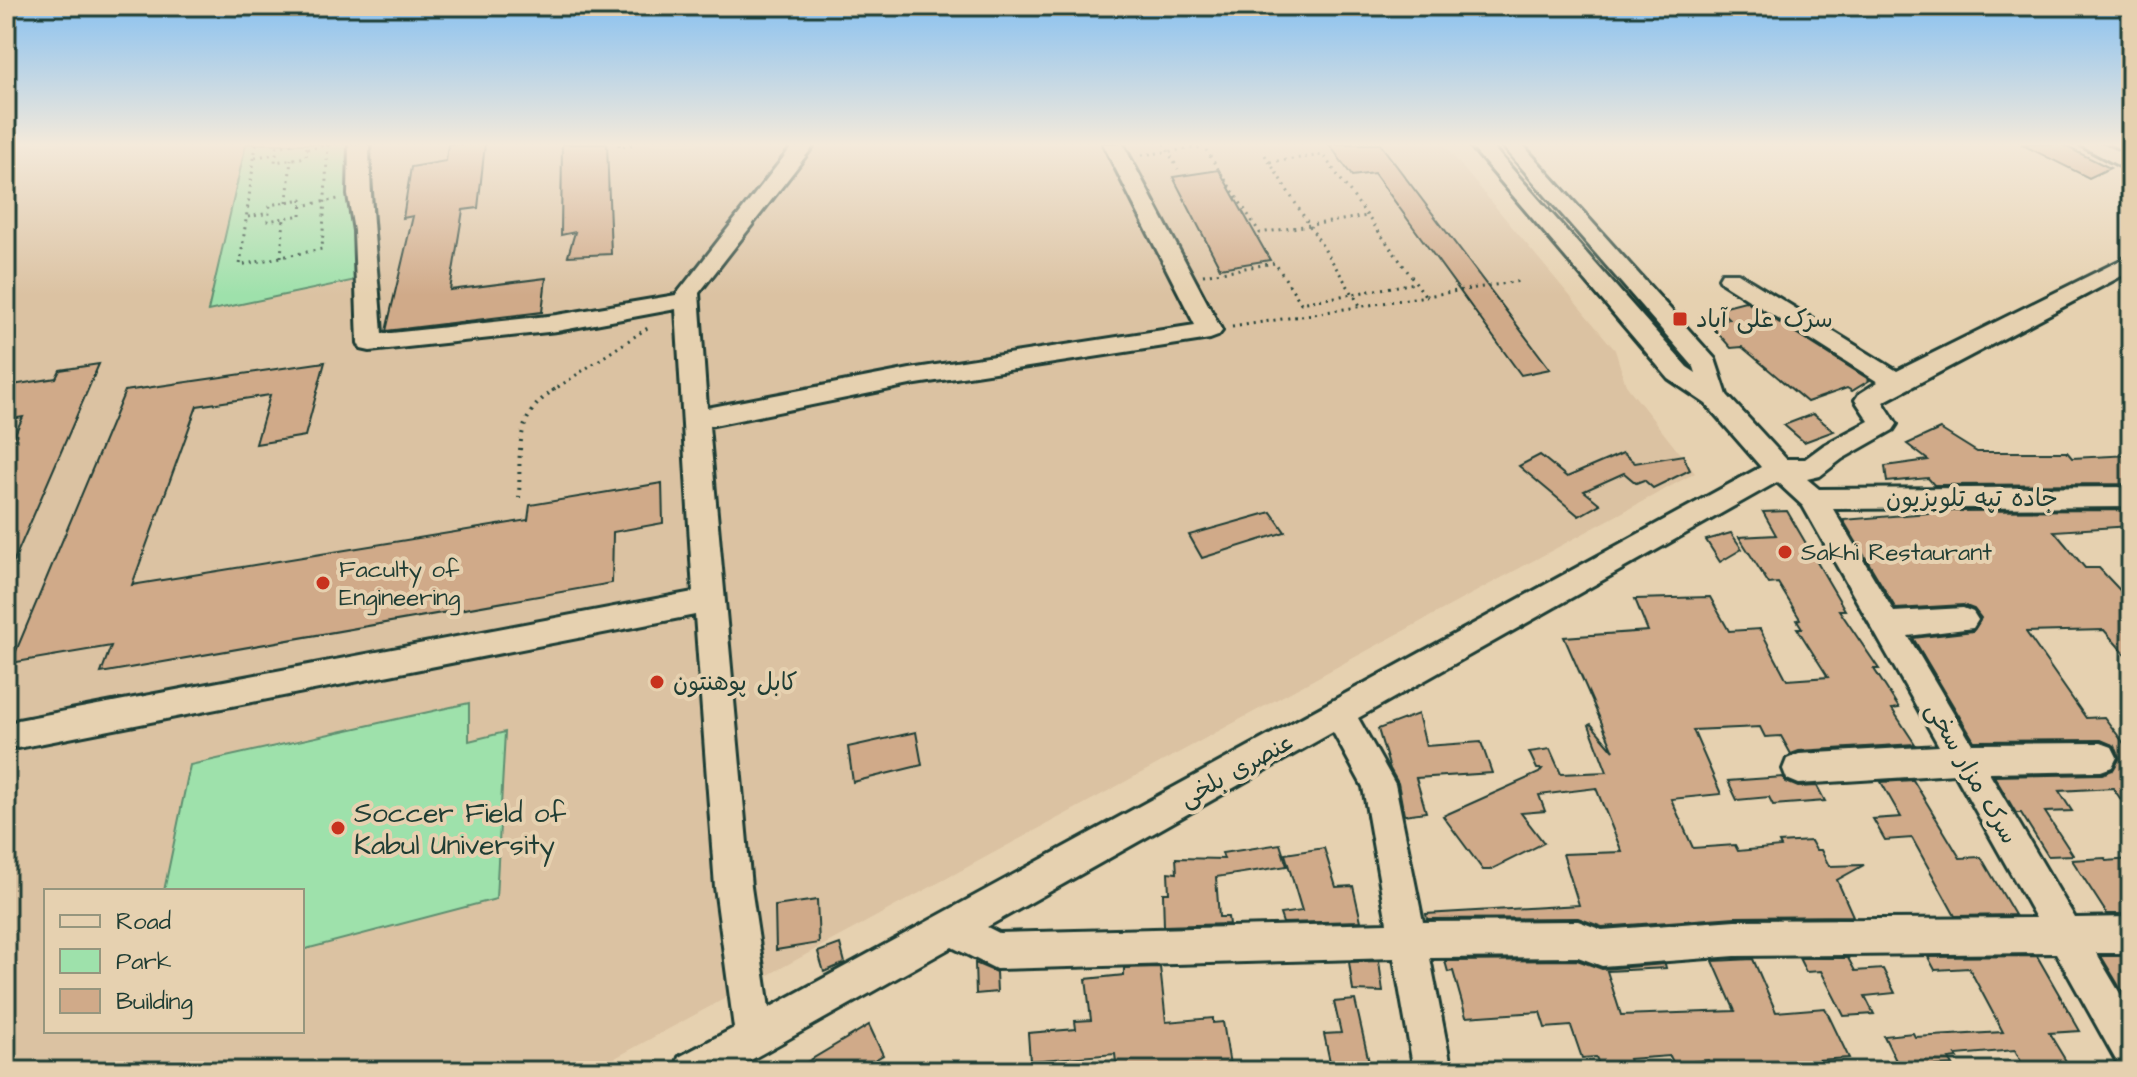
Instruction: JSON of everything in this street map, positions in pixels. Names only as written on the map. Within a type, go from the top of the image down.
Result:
[{"type":"street","points":[[359,194],[365,231],[370,343],[557,323],[687,300]]},
{"type":"street","points":[[754,1036],[733,887],[708,601],[687,300],[688,292],[765,194]]},
{"type":"street","points":[[697,419],[895,380],[1210,331],[1139,194]]},
{"type":"street","points":[[1523,194],[1678,373],[1715,398]]},
{"type":"street","points":[[1555,194],[1706,365],[1715,398]]},
{"type":"street","points":[[1779,469],[1811,469],[1833,452],[1884,424],[1868,400],[1896,382],[2131,262]]},
{"type":"street","points":[[1730,278],[1896,382]]},
{"type":"street","name":"سرک مزار سخی","points":[[1715,398],[1779,469],[1813,499],[2131,1048]]},
{"type":"street","name":"عنصری بلخی","points":[[702,1069],[754,1036],[1779,469]]},
{"type":"street","name":"جاده تپه تلویزیون","points":[[1813,499],[2131,497]]},
{"type":"street","points":[[18,734],[708,601]]},
{"type":"street","points":[[1886,625],[1963,620]]},
{"type":"street","points":[[1339,713],[1379,784],[1433,1071]]},
{"type":"street","points":[[1799,769],[1964,759],[2101,757]]},
{"type":"street","points":[[951,927],[996,951],[1409,940],[1578,939],[1602,948],[1735,938],[2131,935]]},
{"type":"path","points":[[250,194],[240,265],[322,249],[325,194]]},
{"type":"path","points":[[287,202],[288,194]]},
{"type":"path","points":[[1236,194],[1260,233],[1367,216]]},
{"type":"path","points":[[1290,194],[1361,307]]},
{"type":"path","points":[[1351,194],[1427,298]]},
{"type":"path","points":[[302,199],[301,215],[268,221],[270,205],[287,202],[302,199]]},
{"type":"path","points":[[301,206],[325,202]]},
{"type":"path","points":[[247,217],[269,213]]},
{"type":"path","points":[[281,257],[284,218]]},
{"type":"path","points":[[1192,277],[1275,263],[1301,303],[1415,283]]},
{"type":"path","points":[[1210,331],[1520,281]]},
{"type":"path","points":[[519,498],[523,422],[541,398],[606,358],[687,300]]},
{"type":"shaded area","name":"کابل پوهنتون","points":[[6,194],[1485,194],[1615,350],[1626,385],[1695,473],[591,1071],[6,1071]]},
{"type":"green space","points":[[235,194],[355,194],[356,280],[208,311]]},
{"type":"green space","name":"Soccer Field of Kabul University","points":[[469,703],[469,741],[505,732],[496,899],[304,949],[304,889],[164,889],[190,765]]},
{"type":"building","points":[[407,194],[480,194],[478,208],[463,210],[450,290],[546,278],[542,312],[386,331],[413,216],[403,218]]},
{"type":"building","points":[[561,194],[609,194],[611,254],[568,256],[575,232],[561,235]]},
{"type":"building","points":[[1182,194],[1233,194],[1270,260],[1220,268]]},
{"type":"building","points":[[1389,194],[1418,194],[1550,369],[1521,375]]},
{"type":"building","points":[[1745,301],[1870,380],[1852,391],[1847,388],[1807,402],[1742,347],[1731,348],[1708,322],[1729,319],[1718,308]]},
{"type":"building","points":[[325,362],[305,436],[256,444],[270,395],[197,406],[132,585],[528,520],[530,505],[662,483],[663,523],[613,532],[612,583],[101,673],[111,646],[11,663],[125,391]]},
{"type":"building","points":[[99,364],[6,579],[6,452],[23,417],[6,420],[6,386],[56,378],[60,370]]},
{"type":"building","points":[[1813,414],[1834,431],[1804,442],[1784,425]]},
{"type":"building","points":[[1940,429],[1977,452],[2067,452],[2072,458],[2131,455],[2131,484],[1934,485],[1928,478],[1887,482],[1885,466],[1928,460],[1907,444]]},
{"type":"building","points":[[1623,453],[1635,463],[1683,455],[1690,470],[1653,488],[1644,480],[1636,483],[1624,473],[1584,491],[1600,504],[1579,516],[1519,466],[1540,455],[1567,477]]},
{"type":"building","points":[[2131,510],[2131,526],[2054,531],[2085,568],[2099,568],[2131,602],[2131,661],[2104,630],[2026,632],[2086,718],[2104,717],[2126,746],[2131,746],[2131,814],[2113,788],[2059,791],[2072,811],[2045,812],[2073,855],[2048,856],[2021,813],[2016,813],[1994,776],[2102,774],[2113,770],[2120,758],[2115,746],[2101,740],[1974,741],[1913,638],[1973,631],[1981,618],[1974,609],[1963,605],[1896,609],[1843,520],[1953,511]]},
{"type":"building","points":[[1787,511],[1845,610],[1839,610],[1879,669],[1874,669],[1899,708],[1892,709],[1915,744],[1791,754],[1781,736],[1765,737],[1760,727],[1693,730],[1721,794],[1671,799],[1693,848],[1735,845],[1738,851],[1811,841],[1816,850],[1821,850],[1829,866],[1864,865],[1837,880],[1853,916],[1735,917],[1602,927],[1578,918],[1427,919],[1426,914],[1579,905],[1563,854],[1622,852],[1596,788],[1539,795],[1545,811],[1521,813],[1544,843],[1490,870],[1483,870],[1443,816],[1539,773],[1542,769],[1537,769],[1529,752],[1550,749],[1561,774],[1607,772],[1589,725],[1614,751],[1564,637],[1648,631],[1635,599],[1710,597],[1729,631],[1760,629],[1787,680],[1828,677],[1797,628],[1802,628],[1797,620],[1800,619],[1778,583],[1769,584],[1739,537],[1776,535],[1763,512]]},
{"type":"building","points":[[1271,512],[1285,532],[1202,558],[1189,535]]},
{"type":"building","points":[[1731,533],[1742,549],[1720,562],[1706,540]]},
{"type":"building","points":[[1418,714],[1426,746],[1481,742],[1492,773],[1416,778],[1426,812],[1404,815],[1398,783],[1390,769],[1378,729]]},
{"type":"building","points":[[916,732],[922,765],[853,782],[848,747]]},
{"type":"building","points":[[1783,777],[1786,782],[1798,787],[1817,786],[1825,801],[1773,805],[1769,797],[1737,800],[1728,781]]},
{"type":"building","points":[[1913,780],[1960,858],[1981,857],[2015,915],[1955,916],[1912,838],[1885,840],[1873,819],[1901,817],[1881,782]]},
{"type":"building","points":[[1280,844],[1287,866],[1216,877],[1219,917],[1228,917],[1229,924],[1164,926],[1163,893],[1169,893],[1168,872],[1177,873],[1176,858],[1224,859],[1222,853]]},
{"type":"building","points":[[1324,848],[1336,887],[1353,886],[1361,921],[1283,923],[1280,914],[1302,911],[1285,854]]},
{"type":"building","points":[[2105,858],[2106,861],[2131,859],[2131,914],[2107,914],[2072,860]]},
{"type":"building","points":[[817,900],[819,943],[776,950],[775,906]]},
{"type":"building","points":[[840,944],[845,963],[824,972],[818,952]]},
{"type":"building","points":[[2037,956],[2080,1031],[2049,1033],[2072,1071],[2026,1071],[2015,1050],[1956,1055],[1958,1058],[1949,1059],[1953,1065],[1933,1066],[1935,1071],[1901,1071],[1884,1036],[2003,1032],[1969,968],[1935,970],[1928,957]]},
{"type":"building","points":[[2101,956],[2131,956],[2131,1006]]},
{"type":"building","points":[[1799,958],[1848,958],[1855,971],[1883,969],[1895,993],[1865,996],[1874,1014],[1844,1016],[1821,971],[1806,972]]},
{"type":"building","points":[[1753,959],[1776,1012],[1825,1008],[1849,1058],[1818,1060],[1823,1071],[1731,1071],[1728,1065],[1711,1066],[1708,1060],[1674,1064],[1670,1056],[1629,1059],[1633,1071],[1602,1071],[1596,1057],[1582,1058],[1571,1026],[1545,1028],[1540,1012],[1466,1017],[1453,971],[1448,972],[1445,961],[1577,960],[1602,969],[1665,964],[1666,968],[1607,971],[1621,1015],[1735,1011],[1713,961]]},
{"type":"building","points":[[1379,961],[1383,992],[1353,991],[1349,962]]},
{"type":"building","points":[[975,963],[996,972],[997,992],[976,994]]},
{"type":"building","points":[[1160,967],[1166,1022],[1213,1018],[1213,1023],[1223,1022],[1230,1065],[1217,1066],[1218,1071],[1117,1071],[1115,1054],[1030,1061],[1028,1033],[1076,1029],[1075,1021],[1091,1020],[1086,979],[1124,975],[1124,968]]},
{"type":"building","points":[[1355,1000],[1371,1071],[1332,1071],[1324,1034],[1341,1033],[1334,1002]]},
{"type":"building","points":[[869,1025],[883,1055],[856,1071],[792,1071]]},
{"type":"place","name":"سرک علی آباد","points":[[1680,319]]},
{"type":"place","name":"Sakhi Restaurant","points":[[1785,552]]},
{"type":"place","name":"Faculty of Engineering","points":[[323,583]]},
{"type":"place","name":"کابل پوهنتون","points":[[657,682]]},
{"type":"place","name":"Soccer Field of Kabul University","points":[[338,828]]}]
